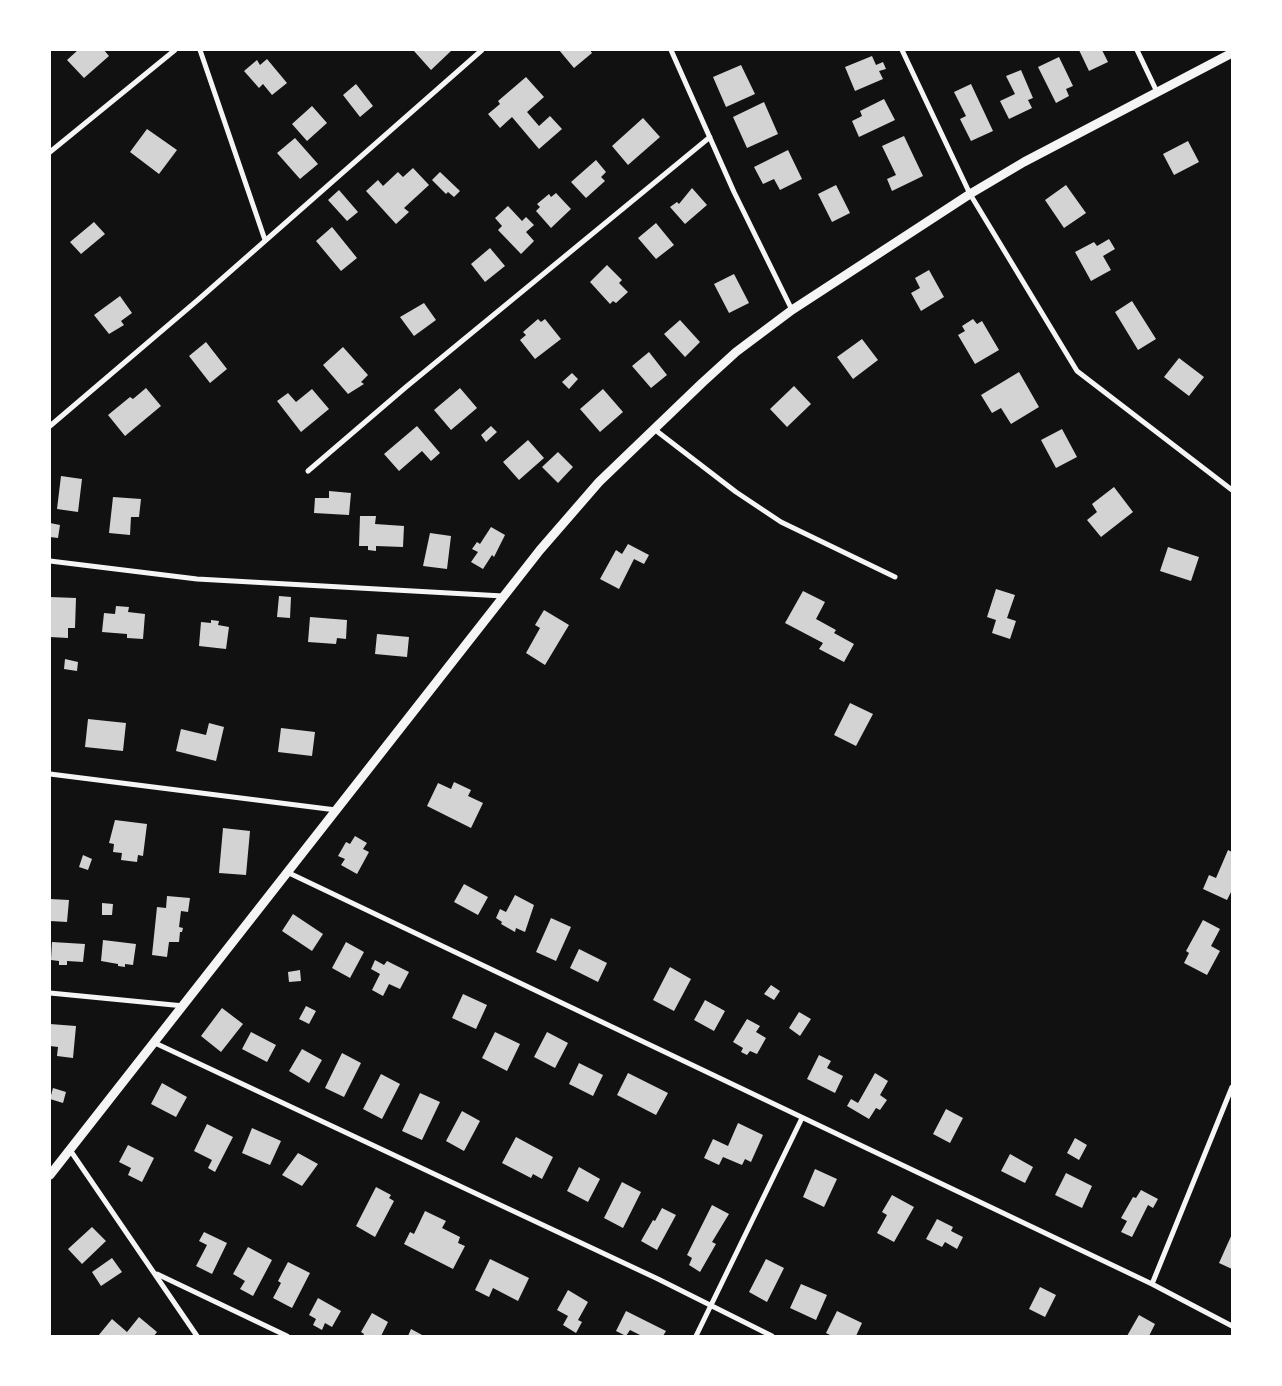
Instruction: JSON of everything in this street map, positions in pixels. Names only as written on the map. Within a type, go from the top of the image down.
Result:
[{"type":"street","points":[[50,152],[175,50]]},
{"type":"street","points":[[200,50],[265,240]]},
{"type":"street","points":[[50,426],[482,50]]},
{"type":"street","points":[[671,50],[734,192],[792,310]]},
{"type":"street","points":[[902,50],[970,194],[1077,371],[1232,490]]},
{"type":"street","points":[[1137,50],[1157,92]]},
{"type":"street","points":[[50,1176],[540,550],[599,482],[654,429],[736,352],[792,310],[970,194],[1024,162],[1232,53]]},
{"type":"street","points":[[308,471],[710,137]]},
{"type":"street","points":[[654,429],[736,492],[781,522],[895,577]]},
{"type":"street","points":[[50,561],[197,579],[504,596]]},
{"type":"street","points":[[50,774],[337,810]]},
{"type":"street","points":[[289,873],[1152,1284],[1232,1326]]},
{"type":"street","points":[[50,992],[184,1006]]},
{"type":"street","points":[[155,1043],[711,1305],[772,1336]]},
{"type":"street","points":[[1152,1284],[1232,1087]]},
{"type":"street","points":[[696,1336],[802,1118]]},
{"type":"street","points":[[70,1150],[197,1336]]},
{"type":"street","points":[[156,1274],[287,1336]]},
{"type":"building","points":[[78,50],[104,50],[109,56],[84,78],[67,60]]},
{"type":"building","points":[[415,50],[449,50],[451,51],[431,70]]},
{"type":"building","points":[[559,50],[590,50],[592,53],[574,68]]},
{"type":"building","points":[[1079,50],[1102,50],[1108,62],[1089,71]]},
{"type":"building","points":[[872,56],[876,65],[883,62],[886,69],[879,71],[883,79],[855,91],[845,67]]},
{"type":"building","points":[[1059,57],[1073,86],[1066,89],[1069,96],[1056,103],[1038,67]]},
{"type":"building","points":[[267,59],[287,83],[272,95],[263,84],[259,88],[244,71],[257,60],[260,65]]},
{"type":"building","points":[[741,65],[755,94],[726,107],[713,77]]},
{"type":"building","points":[[1021,70],[1033,98],[1028,100],[1032,108],[1009,119],[1000,101],[1015,94],[1006,76]]},
{"type":"building","points":[[526,77],[544,97],[527,112],[539,126],[550,116],[562,129],[539,149],[512,117],[500,128],[488,114],[500,104],[498,101]]},
{"type":"building","points":[[356,84],[373,106],[360,117],[343,95]]},
{"type":"building","points":[[971,84],[993,131],[971,141],[960,119],[966,116],[954,92]]},
{"type":"building","points":[[884,99],[895,120],[859,137],[852,121],[862,116],[860,111]]},
{"type":"building","points":[[764,102],[778,134],[747,148],[733,117]]},
{"type":"building","points":[[312,106],[327,123],[307,141],[292,124]]},
{"type":"building","points":[[643,118],[660,137],[628,165],[612,146]]},
{"type":"building","points":[[147,129],[177,150],[159,174],[130,152]]},
{"type":"building","points":[[904,136],[923,176],[892,191],[887,179],[896,175],[882,146]]},
{"type":"building","points":[[295,138],[318,164],[300,179],[277,153]]},
{"type":"building","points":[[1188,141],[1199,162],[1174,175],[1163,154]]},
{"type":"building","points":[[788,150],[802,179],[780,190],[774,179],[763,184],[754,167]]},
{"type":"building","points":[[596,160],[606,172],[601,177],[605,181],[586,198],[571,182]]},
{"type":"building","points":[[413,168],[429,185],[404,208],[409,212],[396,224],[366,191],[378,180],[383,186],[398,172],[403,177]]},
{"type":"building","points":[[440,172],[460,191],[454,197],[448,192],[446,194],[432,180]]},
{"type":"building","points":[[836,185],[850,213],[832,222],[818,194]]},
{"type":"building","points":[[1066,185],[1086,213],[1064,228],[1045,200]]},
{"type":"building","points":[[692,188],[707,205],[685,224],[670,207],[677,202],[679,204]]},
{"type":"building","points":[[339,190],[358,212],[347,221],[328,200]]},
{"type":"building","points":[[556,193],[571,209],[551,228],[536,211],[540,207],[537,204],[549,194],[551,197]]},
{"type":"building","points":[[508,206],[522,221],[526,217],[534,225],[526,232],[534,241],[521,254],[498,230],[502,226],[495,218]]},
{"type":"building","points":[[94,222],[105,234],[81,254],[70,242]]},
{"type":"building","points":[[656,223],[674,245],[656,259],[638,238]]},
{"type":"building","points":[[332,227],[357,258],[341,271],[316,241]]},
{"type":"building","points":[[1109,239],[1115,249],[1103,256],[1111,270],[1091,281],[1075,252],[1094,242],[1097,246]]},
{"type":"building","points":[[490,248],[505,266],[485,282],[471,264]]},
{"type":"building","points":[[607,265],[622,280],[619,283],[628,292],[616,303],[613,301],[610,304],[590,282]]},
{"type":"building","points":[[929,270],[944,297],[921,311],[911,293],[920,288],[915,278]]},
{"type":"building","points":[[734,274],[749,303],[729,313],[714,284]]},
{"type":"building","points":[[120,296],[132,313],[121,321],[124,325],[109,334],[94,315]]},
{"type":"building","points":[[1132,301],[1156,339],[1138,350],[1115,312]]},
{"type":"building","points":[[424,303],[436,320],[414,336],[400,317]]},
{"type":"building","points":[[538,319],[541,322],[545,319],[561,339],[535,359],[520,340],[526,335],[523,332]]},
{"type":"building","points":[[973,319],[977,324],[982,321],[999,350],[975,364],[958,335],[965,331],[962,326]]},
{"type":"building","points":[[680,320],[700,342],[685,357],[664,334]]},
{"type":"building","points":[[862,339],[878,360],[853,379],[837,357]]},
{"type":"building","points":[[206,342],[227,369],[210,383],[189,356]]},
{"type":"building","points":[[343,347],[368,375],[361,382],[364,384],[348,394],[323,365]]},
{"type":"building","points":[[649,352],[667,375],[651,388],[632,366]]},
{"type":"building","points":[[1179,358],[1204,377],[1189,396],[1164,377]]},
{"type":"building","points":[[1019,372],[1039,407],[1011,424],[1001,408],[992,413],[981,395]]},
{"type":"building","points":[[572,373],[578,379],[569,389],[562,382]]},
{"type":"building","points":[[794,386],[811,404],[787,427],[770,409]]},
{"type":"building","points":[[146,388],[161,406],[125,436],[108,415],[130,397],[133,399]]},
{"type":"building","points":[[460,388],[477,408],[451,430],[434,410]]},
{"type":"building","points":[[312,389],[329,409],[301,432],[277,401],[288,393],[296,402]]},
{"type":"building","points":[[603,389],[623,412],[600,432],[580,409]]},
{"type":"building","points":[[417,426],[440,453],[431,461],[422,451],[399,471],[384,454]]},
{"type":"building","points":[[491,426],[497,432],[486,442],[481,435]]},
{"type":"building","points":[[1062,429],[1077,457],[1056,468],[1041,440]]},
{"type":"building","points":[[528,440],[544,458],[519,480],[503,462]]},
{"type":"building","points":[[558,452],[573,467],[558,483],[542,467]]},
{"type":"building","points":[[61,476],[82,479],[78,512],[57,509]]},
{"type":"building","points":[[1114,487],[1133,512],[1101,537],[1087,520],[1097,512],[1092,504]]},
{"type":"building","points":[[329,491],[351,493],[349,515],[314,513],[315,498],[329,498]]},
{"type":"building","points":[[113,497],[141,499],[139,517],[131,517],[130,535],[109,533]]},
{"type":"building","points":[[360,516],[376,516],[375,524],[404,526],[403,547],[376,546],[376,551],[368,550],[368,546],[359,546]]},
{"type":"building","points":[[50,523],[60,525],[58,538],[50,537]]},
{"type":"building","points":[[491,527],[505,535],[494,557],[492,555],[483,569],[471,562],[478,552],[472,549],[477,542],[480,544]]},
{"type":"building","points":[[430,533],[451,536],[447,569],[423,566]]},
{"type":"building","points":[[628,544],[649,555],[644,564],[634,559],[619,589],[600,579],[616,550],[622,554]]},
{"type":"building","points":[[1168,547],[1199,557],[1191,581],[1160,571]]},
{"type":"building","points":[[996,589],[1015,595],[1007,618],[1016,621],[1010,639],[992,633],[996,620],[987,617]]},
{"type":"building","points":[[803,591],[825,602],[816,619],[836,630],[834,633],[854,644],[844,662],[819,649],[823,643],[785,623]]},
{"type":"building","points":[[279,596],[291,597],[290,618],[277,617]]},
{"type":"building","points":[[50,597],[76,598],[75,628],[68,628],[68,638],[50,637]]},
{"type":"building","points":[[116,606],[129,607],[128,612],[145,614],[143,639],[127,638],[127,634],[102,632],[104,613],[115,614]]},
{"type":"building","points":[[544,610],[569,625],[545,665],[526,653],[540,628],[535,625]]},
{"type":"building","points":[[310,617],[347,620],[346,639],[337,638],[336,644],[308,642]]},
{"type":"building","points":[[211,620],[219,621],[218,625],[229,627],[226,649],[199,646],[201,622],[211,623]]},
{"type":"building","points":[[377,634],[409,637],[407,657],[375,654]]},
{"type":"building","points":[[65,659],[78,662],[77,671],[64,669]]},
{"type":"building","points":[[850,703],[873,714],[856,746],[834,735]]},
{"type":"building","points":[[88,719],[126,723],[123,751],[85,747]]},
{"type":"building","points":[[209,723],[224,727],[216,761],[176,751],[181,729],[206,735]]},
{"type":"building","points":[[281,728],[315,732],[312,756],[278,752]]},
{"type":"building","points":[[454,782],[471,790],[468,796],[483,803],[471,828],[427,806],[438,783],[451,789]]},
{"type":"building","points":[[115,820],[147,824],[143,856],[138,855],[137,862],[121,860],[122,853],[113,852],[114,844],[109,843]]},
{"type":"building","points":[[223,828],[250,831],[246,875],[219,873]]},
{"type":"building","points":[[355,836],[367,843],[363,849],[369,852],[357,874],[341,865],[345,859],[338,856],[346,842],[350,844]]},
{"type":"building","points":[[1228,850],[1232,852],[1232,890],[1227,900],[1203,889],[1209,875],[1216,878]]},
{"type":"building","points":[[83,855],[92,859],[88,870],[79,867]]},
{"type":"building","points":[[464,884],[488,897],[478,915],[454,902]]},
{"type":"building","points":[[515,895],[534,905],[525,932],[516,928],[515,932],[501,924],[502,922],[496,918],[500,909],[506,912]]},
{"type":"building","points":[[167,896],[190,898],[188,912],[181,911],[179,927],[183,928],[182,932],[180,932],[179,942],[169,942],[167,957],[152,955],[157,907],[166,908]]},
{"type":"building","points":[[50,899],[69,900],[67,922],[50,921]]},
{"type":"building","points":[[102,903],[113,904],[112,915],[102,915]]},
{"type":"building","points":[[293,914],[323,934],[312,951],[282,931]]},
{"type":"building","points":[[551,918],[571,927],[556,961],[536,952]]},
{"type":"building","points":[[1203,920],[1220,929],[1211,946],[1220,951],[1207,975],[1184,963],[1189,953],[1186,951]]},
{"type":"building","points":[[103,940],[136,944],[133,965],[125,964],[125,967],[101,961]]},
{"type":"building","points":[[52,942],[85,944],[83,962],[67,961],[67,965],[59,965],[59,961],[51,960]]},
{"type":"building","points":[[346,942],[364,952],[350,978],[332,968]]},
{"type":"building","points":[[579,949],[607,963],[598,982],[570,968]]},
{"type":"building","points":[[375,960],[384,965],[387,961],[409,972],[400,989],[389,984],[383,996],[372,990],[380,974],[371,969]]},
{"type":"building","points":[[670,967],[691,979],[674,1011],[653,1000]]},
{"type":"building","points":[[300,970],[301,981],[289,982],[288,972]]},
{"type":"building","points":[[771,985],[780,991],[774,1000],[764,994]]},
{"type":"building","points":[[463,994],[487,1005],[476,1029],[452,1018]]},
{"type":"building","points":[[705,1000],[725,1011],[714,1031],[694,1020]]},
{"type":"building","points":[[306,1006],[316,1011],[309,1024],[299,1019]]},
{"type":"building","points":[[222,1008],[243,1024],[221,1052],[201,1036]]},
{"type":"building","points":[[799,1012],[811,1019],[800,1036],[789,1028]]},
{"type":"building","points":[[747,1019],[760,1026],[756,1032],[766,1038],[757,1054],[750,1051],[747,1055],[741,1052],[743,1048],[733,1042]]},
{"type":"building","points":[[50,1024],[76,1026],[73,1058],[57,1056],[58,1047],[50,1046]]},
{"type":"building","points":[[251,1032],[276,1045],[267,1062],[242,1049]]},
{"type":"building","points":[[495,1032],[520,1044],[507,1071],[482,1058]]},
{"type":"building","points":[[547,1032],[568,1043],[555,1068],[534,1057]]},
{"type":"building","points":[[302,1049],[322,1060],[309,1083],[289,1071]]},
{"type":"building","points":[[342,1053],[361,1063],[344,1097],[325,1088]]},
{"type":"building","points":[[819,1055],[831,1061],[827,1068],[843,1076],[835,1093],[807,1079]]},
{"type":"building","points":[[579,1063],[603,1075],[593,1096],[569,1084]]},
{"type":"building","points":[[628,1073],[668,1093],[656,1115],[617,1095]]},
{"type":"building","points":[[875,1073],[888,1081],[880,1095],[887,1100],[880,1110],[876,1108],[869,1119],[847,1106],[851,1099],[858,1103]]},
{"type":"building","points":[[381,1074],[400,1084],[382,1119],[363,1109]]},
{"type":"building","points":[[162,1083],[187,1097],[176,1117],[151,1104]]},
{"type":"building","points":[[53,1088],[66,1092],[63,1103],[50,1099]]},
{"type":"building","points":[[420,1093],[440,1102],[422,1140],[402,1131]]},
{"type":"building","points":[[946,1109],[963,1118],[950,1143],[933,1134]]},
{"type":"building","points":[[462,1111],[480,1121],[464,1151],[446,1141]]},
{"type":"building","points":[[738,1123],[763,1135],[751,1162],[745,1159],[742,1165],[723,1157],[719,1165],[704,1158],[713,1139],[728,1146]]},
{"type":"building","points":[[207,1124],[233,1137],[215,1172],[208,1168],[212,1160],[194,1151]]},
{"type":"building","points":[[252,1128],[281,1141],[270,1165],[242,1153]]},
{"type":"building","points":[[516,1137],[553,1157],[542,1179],[533,1174],[531,1178],[502,1163]]},
{"type":"building","points":[[1075,1138],[1087,1145],[1079,1160],[1067,1153]]},
{"type":"building","points":[[128,1145],[154,1158],[142,1182],[128,1175],[131,1168],[119,1162]]},
{"type":"building","points":[[298,1153],[318,1164],[302,1186],[282,1175]]},
{"type":"building","points":[[1010,1154],[1033,1167],[1025,1183],[1001,1171]]},
{"type":"building","points":[[579,1167],[600,1179],[588,1202],[567,1191]]},
{"type":"building","points":[[815,1169],[837,1179],[824,1207],[803,1197]]},
{"type":"building","points":[[1066,1173],[1092,1186],[1082,1208],[1055,1195]]},
{"type":"building","points":[[622,1182],[641,1192],[623,1228],[604,1218]]},
{"type":"building","points":[[376,1187],[391,1195],[389,1198],[394,1201],[375,1237],[356,1226]]},
{"type":"building","points":[[1141,1190],[1158,1199],[1153,1208],[1148,1205],[1132,1237],[1121,1232],[1127,1221],[1121,1218],[1133,1197],[1136,1198]]},
{"type":"building","points":[[892,1195],[914,1207],[894,1242],[877,1233],[887,1215],[882,1212]]},
{"type":"building","points":[[712,1205],[729,1214],[712,1242],[716,1244],[700,1272],[689,1265],[692,1258],[687,1255]]},
{"type":"building","points":[[662,1208],[676,1215],[657,1250],[641,1241]]},
{"type":"building","points":[[425,1211],[446,1221],[442,1228],[460,1237],[458,1243],[465,1246],[453,1269],[404,1244],[410,1232],[414,1234]]},
{"type":"building","points":[[937,1219],[953,1227],[951,1231],[963,1237],[957,1249],[945,1242],[942,1247],[926,1239]]},
{"type":"building","points":[[92,1227],[106,1241],[82,1264],[68,1249]]},
{"type":"building","points":[[204,1232],[227,1243],[212,1274],[196,1266],[207,1245],[199,1241]]},
{"type":"building","points":[[1232,1234],[1232,1269],[1219,1263]]},
{"type":"building","points":[[248,1247],[272,1260],[253,1296],[240,1289],[245,1281],[233,1274]]},
{"type":"building","points":[[112,1258],[122,1272],[101,1286],[92,1272]]},
{"type":"building","points":[[490,1259],[529,1278],[518,1301],[493,1288],[489,1297],[475,1290]]},
{"type":"building","points":[[766,1259],[784,1268],[767,1302],[749,1292]]},
{"type":"building","points":[[288,1262],[310,1273],[292,1308],[273,1298],[281,1283],[278,1281]]},
{"type":"building","points":[[801,1284],[827,1295],[816,1320],[790,1308]]},
{"type":"building","points":[[1040,1287],[1056,1295],[1045,1317],[1029,1309]]},
{"type":"building","points":[[568,1290],[588,1302],[578,1320],[582,1322],[576,1333],[563,1325],[568,1316],[557,1310]]},
{"type":"building","points":[[318,1298],[341,1311],[332,1327],[325,1323],[322,1330],[313,1325],[316,1319],[309,1315]]},
{"type":"building","points":[[626,1311],[666,1331],[663,1336],[642,1336],[630,1330],[626,1336],[616,1331]]},
{"type":"building","points":[[837,1311],[862,1323],[856,1336],[832,1336],[826,1333]]},
{"type":"building","points":[[372,1313],[388,1322],[381,1336],[363,1336],[364,1334],[361,1332]]},
{"type":"building","points":[[1139,1315],[1155,1324],[1149,1336],[1127,1336]]},
{"type":"building","points":[[139,1317],[157,1332],[154,1336],[98,1336],[112,1319],[127,1332]]},
{"type":"building","points":[[411,1329],[424,1336],[408,1336]]}]
